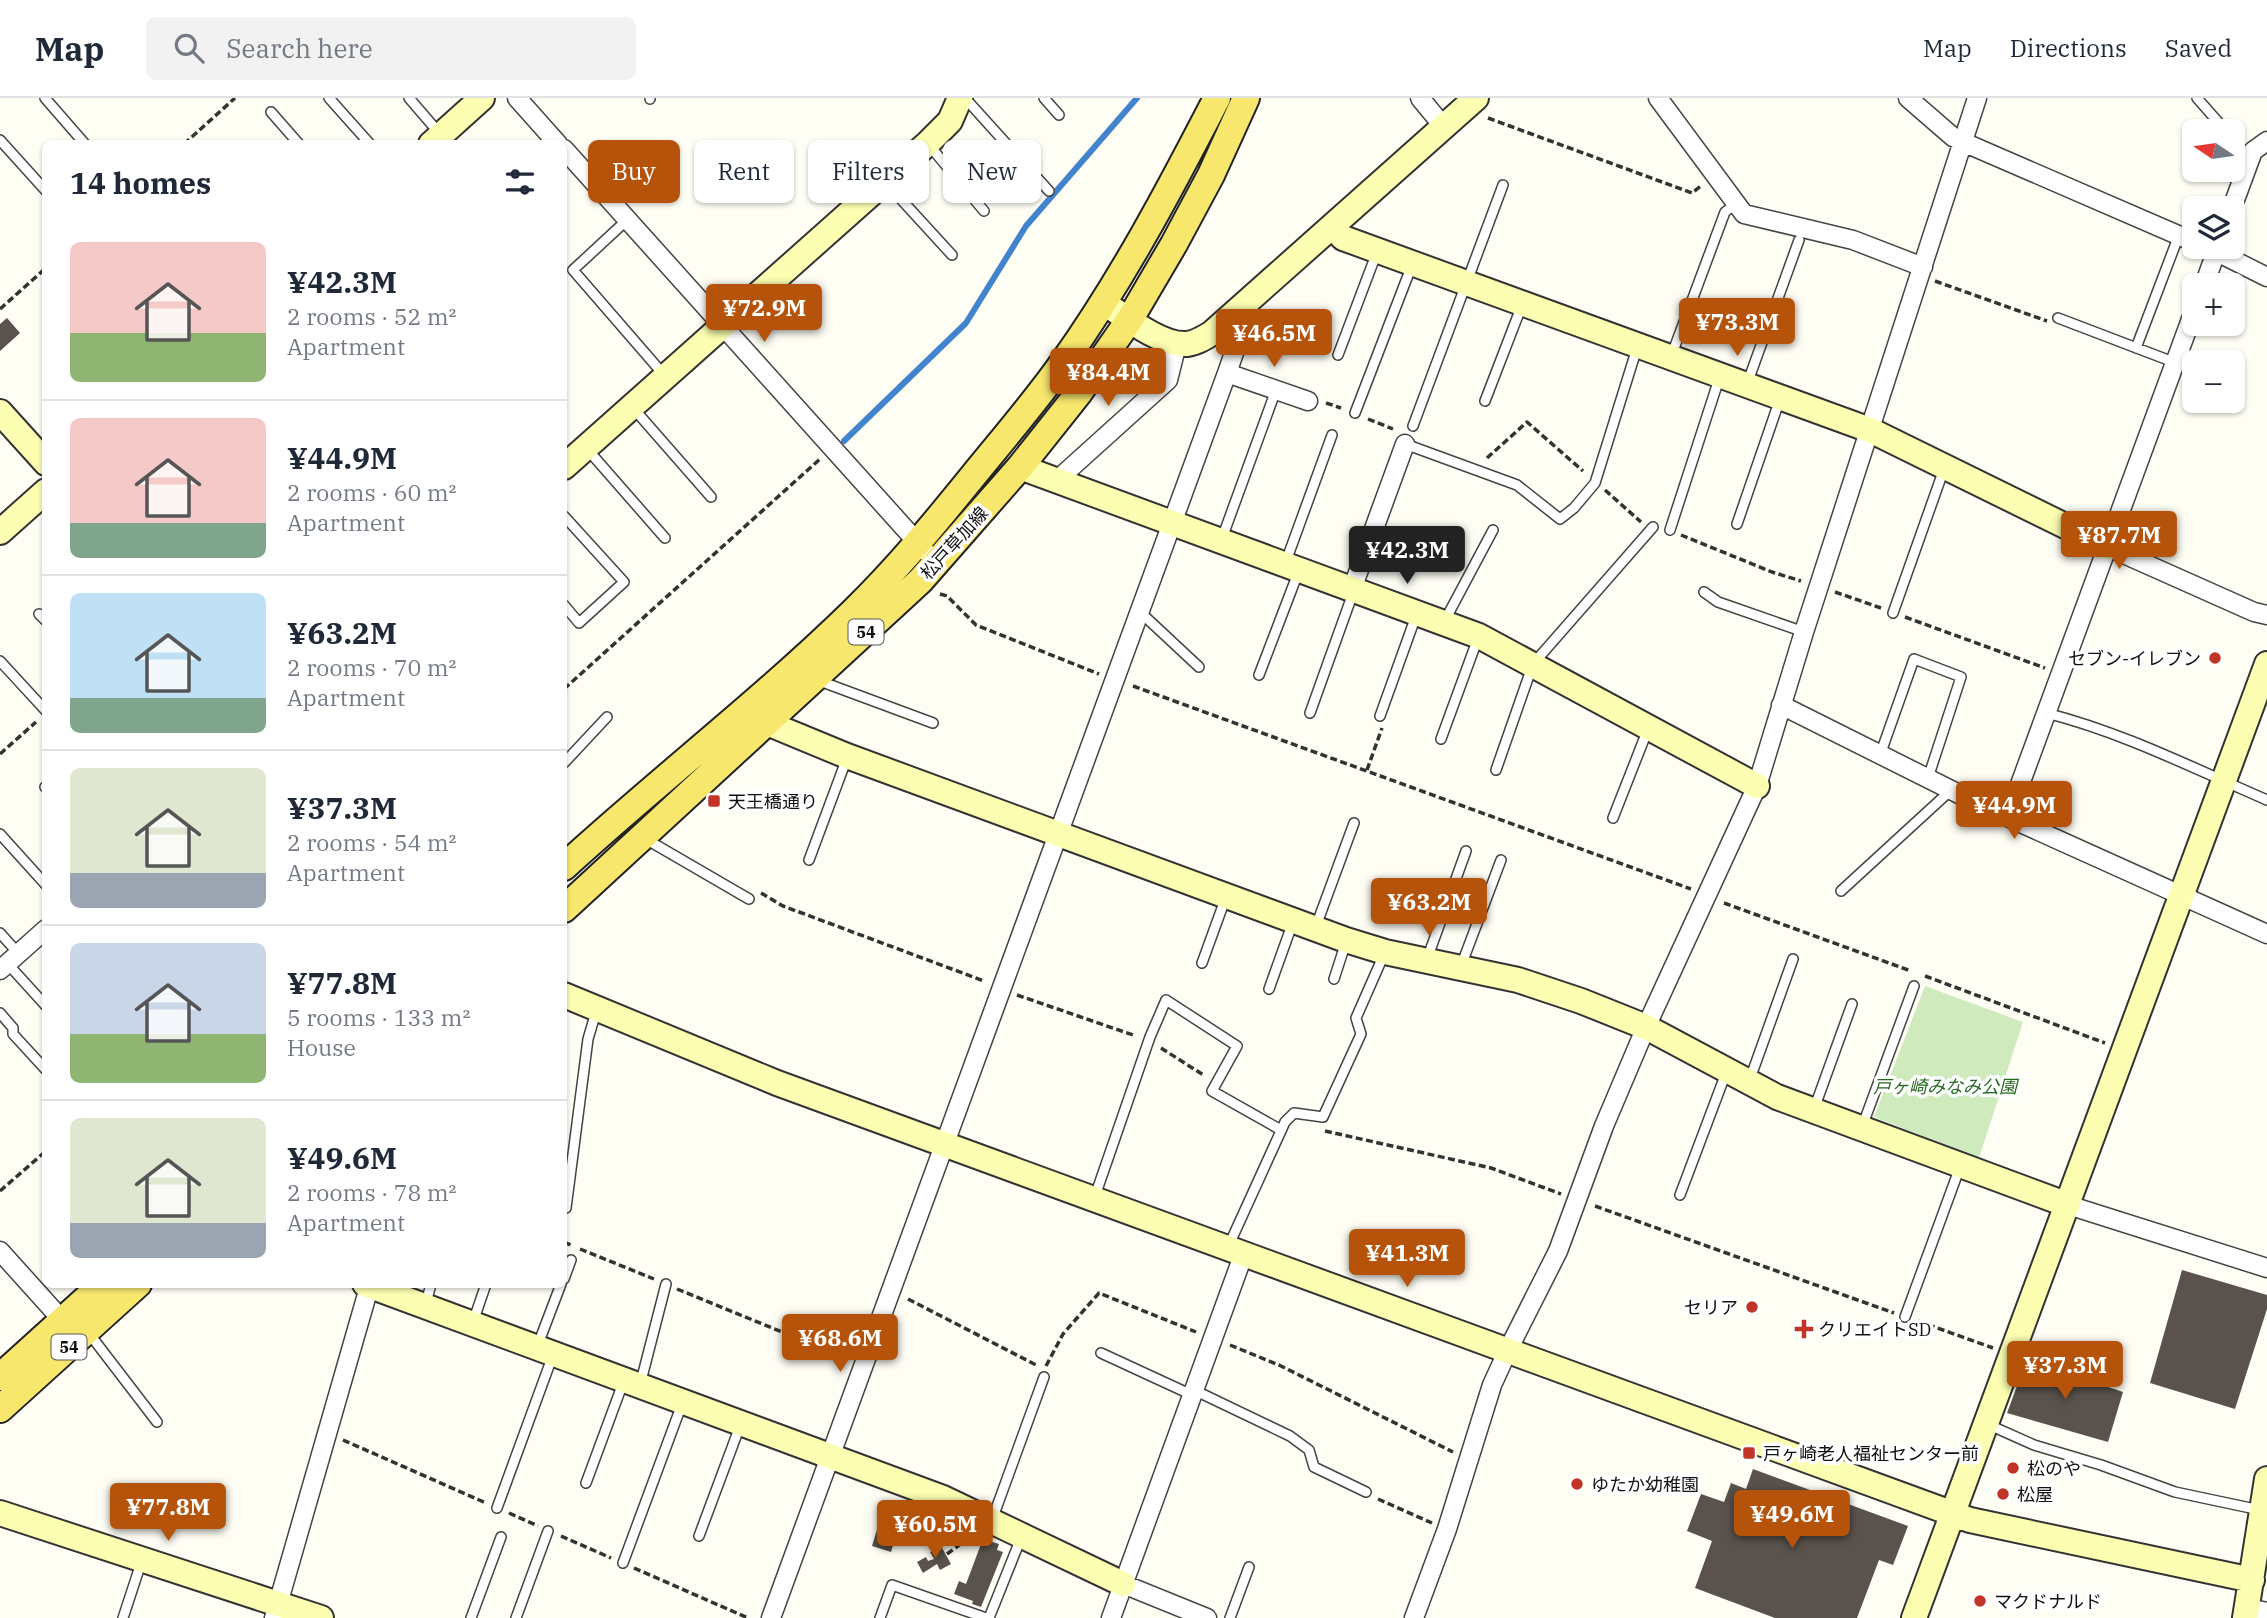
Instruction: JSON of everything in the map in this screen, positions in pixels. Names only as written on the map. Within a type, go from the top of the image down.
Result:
[{"type":"main road","name":"松戸草加線","points":[[567,864],[632,804],[790,669],[853,611],[919,543],[1055,374],[1103,302],[1157,211],[1217,98]]},
{"type":"main road","name":"松戸草加線","points":[[567,906],[937,564],[1020,467],[1077,394],[1129,320],[1211,175],[1246,98]]},
{"type":"main road","name":"54","points":[[0,1409],[75,1326],[100,1288]]},
{"type":"main road","name":"54","points":[[0,1377],[132,1288]]},
{"type":"street","points":[[435,139],[482,98]]},
{"type":"street","points":[[517,98],[554,140]]},
{"type":"street","points":[[929,143],[950,121],[963,98]]},
{"type":"street","points":[[1420,98],[1443,125]]},
{"type":"street","points":[[1658,98],[1744,214],[1853,240],[1923,267]]},
{"type":"street","points":[[1909,98],[1953,137],[2182,236]]},
{"type":"street","points":[[1414,1618],[1447,1529],[1492,1385],[1558,1251],[1604,1126],[1646,1027],[1757,786],[1804,632],[1977,98]]},
{"type":"street","points":[[1103,302],[1158,337],[1177,344],[1190,344],[1206,337],[1443,125],[1478,106]]},
{"type":"street","points":[[2236,196],[2253,150],[2267,141]]},
{"type":"street","points":[[567,152],[937,564]]},
{"type":"street","points":[[567,464],[860,203]]},
{"type":"street","points":[[1332,226],[1343,238],[1870,430],[2108,547],[2267,615]]},
{"type":"street","points":[[2234,259],[2267,277]]},
{"type":"street","points":[[771,1618],[1227,373],[1242,330],[1240,308]]},
{"type":"street","points":[[2008,817],[2186,336]]},
{"type":"street","points":[[1055,482],[1168,380],[1177,344]]},
{"type":"street","points":[[1227,373],[1308,401]]},
{"type":"street","points":[[0,412],[42,459]]},
{"type":"street","points":[[1353,590],[1405,444]]},
{"type":"street","points":[[1020,467],[1479,636],[1757,786]]},
{"type":"street","points":[[1,528],[42,494]]},
{"type":"street","points":[[1914,1618],[2267,664]]},
{"type":"street","points":[[1781,705],[1927,780],[2267,934]]},
{"type":"street","points":[[767,723],[847,756],[1346,940],[1385,952],[1518,980],[1646,1027],[1777,1097],[2068,1205],[2267,1268]]},
{"type":"street","points":[[9,962],[42,933]]},
{"type":"street","points":[[567,996],[777,1083],[1970,1520],[2252,1580]]},
{"type":"street","points":[[1111,1618],[1213,1339],[1236,1250]]},
{"type":"street","points":[[0,1251],[75,1326]]},
{"type":"street","points":[[276,1611],[367,1288]]},
{"type":"street","points":[[384,1288],[428,1296],[472,1324],[943,1498],[1123,1584],[1207,1618]]},
{"type":"street","points":[[2253,1613],[2252,1580],[2267,1479]]},
{"type":"street","points":[[0,1513],[142,1559],[276,1611],[321,1618]]},
{"type":"lane","points":[[45,98],[82,140]]},
{"type":"lane","points":[[329,98],[366,140]]},
{"type":"lane","points":[[409,98],[435,139]]},
{"type":"lane","points":[[963,98],[1049,191]]},
{"type":"lane","points":[[1044,98],[1059,115]]},
{"type":"lane","points":[[2197,98],[2215,119]]},
{"type":"lane","points":[[271,112],[296,140]]},
{"type":"lane","points":[[0,140],[42,187]]},
{"type":"lane","points":[[929,145],[984,211]]},
{"type":"lane","points":[[2245,153],[2250,159]]},
{"type":"lane","points":[[1413,426],[1503,185]]},
{"type":"lane","points":[[905,203],[952,256]]},
{"type":"lane","points":[[1671,358],[1725,212],[1737,203]]},
{"type":"lane","points":[[627,220],[573,270],[665,376]]},
{"type":"lane","points":[[1746,385],[1799,240]]},
{"type":"lane","points":[[2136,348],[2182,249]]},
{"type":"lane","points":[[1338,355],[1378,251]]},
{"type":"lane","points":[[1354,413],[1412,263]]},
{"type":"lane","points":[[1485,401],[1522,303]]},
{"type":"lane","points":[[2058,318],[2176,363]]},
{"type":"lane","points":[[1405,444],[1517,485],[1560,519],[1574,508],[1595,483],[1637,346]]},
{"type":"lane","points":[[1670,530],[1720,376]]},
{"type":"lane","points":[[1221,542],[1276,390]]},
{"type":"lane","points":[[1737,524],[1780,398]]},
{"type":"lane","points":[[631,406],[710,497]]},
{"type":"lane","points":[[1259,675],[1332,435]]},
{"type":"lane","points":[[586,447],[665,538]]},
{"type":"lane","points":[[1893,613],[1945,467]]},
{"type":"lane","points":[[567,519],[624,582],[579,623],[567,609]]},
{"type":"lane","points":[[1496,770],[1533,664],[1653,527]]},
{"type":"lane","points":[[1444,624],[1493,530]]},
{"type":"lane","points":[[1310,713],[1353,590]]},
{"type":"lane","points":[[1704,592],[1718,602],[1804,632]]},
{"type":"lane","points":[[1139,611],[1199,667]]},
{"type":"lane","points":[[1380,716],[1417,614]]},
{"type":"lane","points":[[1441,739],[1479,636]]},
{"type":"lane","points":[[1879,756],[1914,659],[1961,677],[1927,780]]},
{"type":"lane","points":[[0,661],[42,707]]},
{"type":"lane","points":[[815,679],[933,723]]},
{"type":"lane","points":[[2046,713],[2070,719],[2148,749],[2267,800]]},
{"type":"lane","points":[[567,760],[607,717]]},
{"type":"lane","points":[[1613,818],[1649,727]]},
{"type":"lane","points":[[809,860],[847,756]]},
{"type":"lane","points":[[1841,891],[1950,790]]},
{"type":"lane","points":[[1269,989],[1305,924],[1354,822]]},
{"type":"lane","points":[[0,834],[42,880]]},
{"type":"lane","points":[[643,837],[749,899]]},
{"type":"lane","points":[[1426,961],[1466,851]]},
{"type":"lane","points":[[1461,968],[1501,860]]},
{"type":"lane","points":[[1202,964],[1227,895]]},
{"type":"lane","points":[[0,933],[9,962],[42,1001]]},
{"type":"lane","points":[[1334,979],[1346,940]]},
{"type":"lane","points":[[1236,1250],[1285,1122],[1294,1113],[1323,1117],[1361,1034],[1356,1018],[1385,952]]},
{"type":"lane","points":[[1680,1195],[1793,959]]},
{"type":"lane","points":[[1862,1128],[1914,986]]},
{"type":"lane","points":[[1094,1198],[1150,1037],[1166,1000],[1237,1046],[1213,1091],[1281,1130]]},
{"type":"lane","points":[[1813,1110],[1852,1004]]},
{"type":"lane","points":[[567,1201],[589,1039],[597,1009]]},
{"type":"lane","points":[[0,1013],[13,1028],[13,1034],[42,1066]]},
{"type":"lane","points":[[1905,1317],[1961,1165]]},
{"type":"lane","points":[[567,1271],[571,1260]]},
{"type":"lane","points":[[586,1483],[632,1384],[666,1284]]},
{"type":"lane","points":[[472,1324],[485,1288]]},
{"type":"lane","points":[[497,1508],[545,1352],[560,1288]]},
{"type":"lane","points":[[75,1326],[157,1422]]},
{"type":"lane","points":[[1101,1353],[1290,1436],[1309,1450],[1314,1466],[1366,1492]]},
{"type":"lane","points":[[992,1520],[1044,1377]]},
{"type":"lane","points":[[623,1563],[683,1402]]},
{"type":"lane","points":[[1985,1423],[2034,1445],[2101,1465],[2175,1492],[2262,1510]]},
{"type":"lane","points":[[699,1536],[741,1424]]},
{"type":"lane","points":[[516,1618],[548,1531]]},
{"type":"lane","points":[[880,1618],[892,1585],[988,1618],[1023,1535]]},
{"type":"lane","points":[[471,1618],[501,1537]]},
{"type":"lane","points":[[123,1618],[142,1559]]},
{"type":"lane","points":[[1230,1618],[1249,1567]]},
{"type":"path","points":[[188,140],[235,98]]},
{"type":"path","points":[[1478,106],[1692,193],[1708,181]]},
{"type":"path","points":[[0,309],[42,272]]},
{"type":"path","points":[[1482,463],[1527,422],[1636,520],[1653,527]]},
{"type":"path","points":[[567,686],[824,455]]},
{"type":"path","points":[[1670,530],[1772,572],[2060,673]]},
{"type":"path","points":[[937,593],[947,596],[976,625],[1113,679],[2111,1045]]},
{"type":"path","points":[[1367,771],[1383,727],[1380,716]]},
{"type":"path","points":[[0,754],[36,721]]},
{"type":"path","points":[[0,1191],[42,1154]]},
{"type":"path","points":[[567,1243],[853,1361]]},
{"type":"path","points":[[891,1289],[1044,1370],[1063,1334],[1099,1293],[1281,1366],[1468,1460]]},
{"type":"path","points":[[1366,1492],[1447,1529]]},
{"type":"path","points":[[947,1554],[970,1537]]},
{"type":"green space","name":"戸ヶ崎みなみ公園","points":[[1925,986],[2023,1022],[1979,1158],[1874,1117]]},
{"type":"building","points":[[7,318],[20,333],[0,351],[0,324]]},
{"type":"building","points":[[2182,1270],[2267,1295],[2267,1309],[2235,1409],[2150,1383]]},
{"type":"building","points":[[2027,1359],[2123,1392],[2108,1442],[2007,1413]]},
{"type":"building","points":[[1753,1469],[1908,1526],[1893,1565],[1879,1560],[1857,1618],[1775,1618],[1695,1588],[1712,1541],[1687,1531],[1701,1494],[1724,1502],[1731,1483],[1746,1489]]},
{"type":"building","points":[[879,1523],[898,1529],[891,1552],[872,1546]]},
{"type":"building","points":[[989,1541],[999,1544],[997,1550],[1003,1552],[981,1607],[954,1594],[959,1581],[966,1584],[981,1544],[987,1546]]},
{"type":"building","points":[[941,1546],[951,1564],[940,1570],[937,1564],[923,1573],[917,1562],[926,1557],[928,1561],[934,1559],[930,1552]]},
{"type":"waterway","points":[[844,441],[966,323],[1026,226],[1137,98]]},
{"type":"place","name":"セブン-イレブン","points":[[2215,658]]},
{"type":"place","name":"天王橋通り","points":[[714,801]]},
{"type":"place","name":"セリア","points":[[1752,1307]]},
{"type":"place","name":"クリエイトSD","points":[[1804,1329]]},
{"type":"place","name":"戸ヶ崎老人福祉センター前","points":[[1749,1453]]},
{"type":"place","name":"松のや","points":[[2013,1468]]},
{"type":"place","name":"ゆたか幼稚園","points":[[1577,1484]]},
{"type":"place","name":"松屋","points":[[2003,1494]]},
{"type":"place","name":"マクドナルド","points":[[1980,1601]]}]
